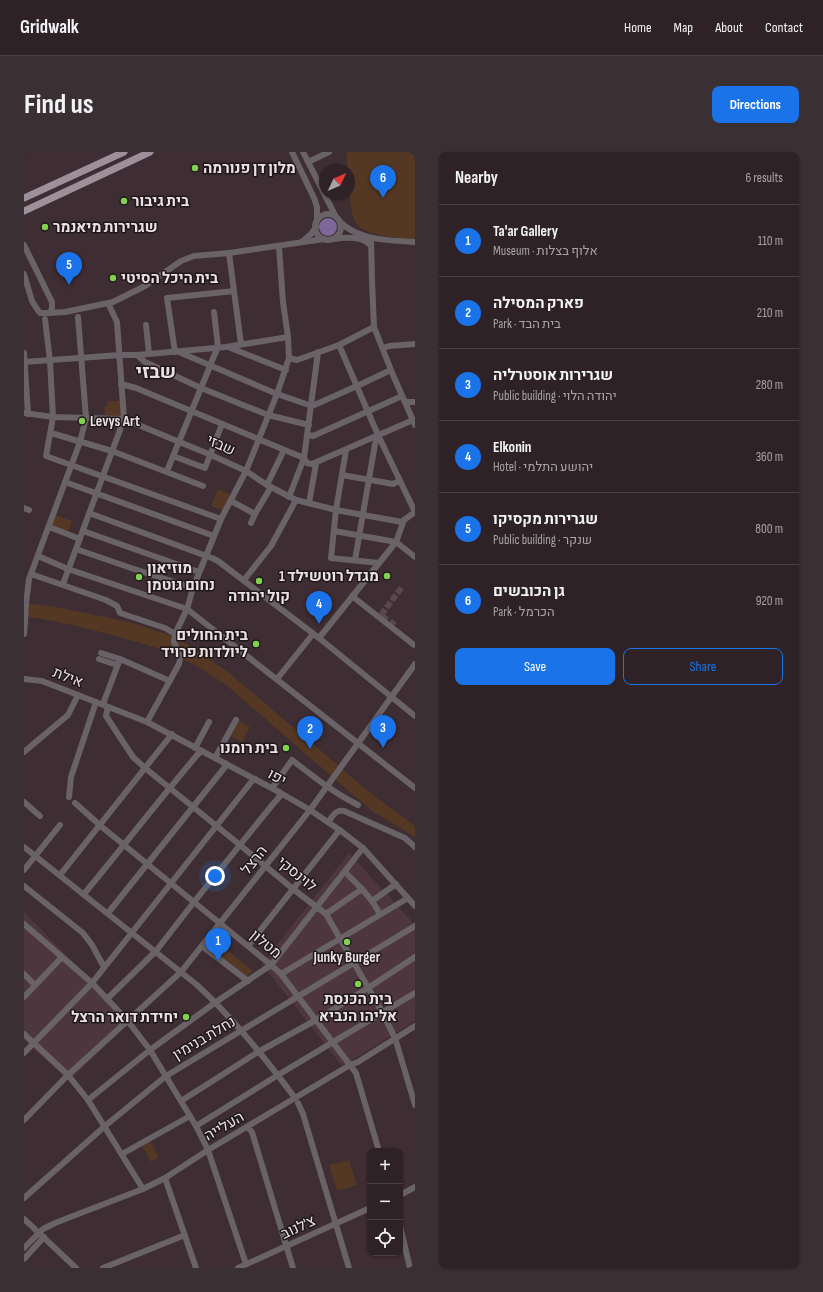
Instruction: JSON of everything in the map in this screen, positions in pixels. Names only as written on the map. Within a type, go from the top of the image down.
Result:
[{"type":"main road","points":[[24,198],[124,152]]},
{"type":"main road","points":[[24,211],[150,152]]},
{"type":"street","points":[[292,152],[317,206],[317,234],[324,239]]},
{"type":"street","points":[[303,152],[331,209],[338,219],[340,232],[334,239]]},
{"type":"street","points":[[308,162],[329,152]]},
{"type":"street","points":[[301,243],[310,236],[316,224],[325,214],[332,214],[348,229],[371,238],[415,242]]},
{"type":"street","points":[[24,274],[37,309],[47,316],[108,304],[130,295],[190,257],[279,247],[324,239],[352,238],[367,242],[371,246]]},
{"type":"street","points":[[121,384],[136,388],[304,458],[307,463],[312,464],[316,464],[378,435],[414,423],[374,327],[371,238]]},
{"type":"street","points":[[24,245],[52,302],[55,306],[66,312]]},
{"type":"street","points":[[147,722],[170,681],[180,659],[174,642],[175,634],[187,609],[193,588],[214,536],[246,471],[286,370],[289,358],[288,337],[283,302],[279,247]]},
{"type":"street","points":[[229,253],[241,344]]},
{"type":"street","points":[[177,351],[167,298],[234,291]]},
{"type":"street","points":[[24,293],[31,296]]},
{"type":"street","points":[[52,302],[52,309],[47,316],[53,417],[46,456],[221,520]]},
{"type":"street","points":[[63,584],[124,419],[117,322],[108,304]]},
{"type":"street","points":[[167,472],[218,347],[214,312]]},
{"type":"street","points":[[24,634],[28,576],[38,556],[66,482],[80,442],[86,418],[78,317]]},
{"type":"street","points":[[146,325],[149,354]]},
{"type":"street","points":[[289,358],[297,360],[339,345],[374,327]]},
{"type":"street","points":[[24,362],[137,355],[226,347],[288,337]]},
{"type":"street","points":[[383,348],[389,346],[415,344]]},
{"type":"street","points":[[319,638],[396,542],[402,522],[415,512],[399,482],[339,345]]},
{"type":"street","points":[[226,347],[286,370]]},
{"type":"street","points":[[177,351],[277,394],[312,406],[391,370]]},
{"type":"street","points":[[289,497],[304,458],[318,352]]},
{"type":"street","points":[[24,353],[26,414]]},
{"type":"street","points":[[137,355],[144,362],[201,388],[268,415],[309,425]]},
{"type":"street","points":[[308,435],[313,436],[367,411],[404,399],[415,402]]},
{"type":"street","name":"שבזי","points":[[26,414],[53,417],[124,419],[179,441],[246,471],[269,486],[296,500],[336,510],[402,522]]},
{"type":"street","points":[[203,475],[222,424]]},
{"type":"street","points":[[51,432],[112,451],[203,486]]},
{"type":"street","points":[[355,560],[368,480],[378,435]]},
{"type":"street","points":[[251,523],[284,450]]},
{"type":"street","points":[[346,450],[330,558],[379,563]]},
{"type":"street","points":[[173,456],[205,468]]},
{"type":"street","points":[[309,503],[316,464]]},
{"type":"street","points":[[342,475],[393,484],[399,482]]},
{"type":"street","points":[[66,482],[214,536]]},
{"type":"street","points":[[244,580],[271,546],[296,500]]},
{"type":"street","points":[[231,501],[255,514]]},
{"type":"street","points":[[89,513],[218,561],[319,638],[415,716]]},
{"type":"street","points":[[49,527],[80,539]]},
{"type":"street","points":[[83,530],[200,572]]},
{"type":"street","points":[[334,531],[396,542],[415,557]]},
{"type":"street","points":[[76,549],[193,588]]},
{"type":"street","points":[[38,556],[68,569],[187,609],[415,788]]},
{"type":"street","points":[[28,576],[63,584],[113,602],[117,606],[120,613],[165,628],[175,634]]},
{"type":"street","points":[[352,596],[414,645]]},
{"type":"street","points":[[277,679],[313,634]]},
{"type":"street","points":[[100,656],[170,681]]},
{"type":"street","points":[[105,706],[119,662]]},
{"type":"street","name":"הרצל","points":[[24,1120],[68,1075],[128,1022],[181,972],[310,810],[415,664]]},
{"type":"street","name":"אילת","points":[[24,679],[42,681],[105,706]]},
{"type":"street","points":[[24,752],[68,715],[78,695]]},
{"type":"street","points":[[69,797],[71,777],[96,702]]},
{"type":"street","name":"יפו","points":[[105,706],[147,722],[172,734],[202,752],[272,788],[310,810],[363,848],[415,906]]},
{"type":"street","name":"לוינסקי","points":[[105,706],[106,716],[133,757],[192,807],[326,914],[382,1012],[395,1038],[415,1105]]},
{"type":"street","points":[[215,758],[236,720]]},
{"type":"street","points":[[195,748],[209,722]]},
{"type":"street","points":[[60,875],[172,734]]},
{"type":"street","points":[[84,894],[169,788],[198,754],[202,752]]},
{"type":"street","points":[[272,788],[292,760],[327,787],[358,805]]},
{"type":"street","points":[[108,913],[225,767],[224,763]]},
{"type":"street","points":[[24,1053],[92,983],[255,779]]},
{"type":"street","points":[[107,999],[156,951],[280,796],[279,792]]},
{"type":"street","points":[[24,802],[40,816]]},
{"type":"street","name":"מטלון","points":[[75,803],[99,826],[171,883],[281,974],[358,1076],[378,1148]]},
{"type":"street","points":[[328,822],[337,812],[340,810],[344,811],[405,838],[415,847]]},
{"type":"street","points":[[24,870],[60,825]]},
{"type":"street","points":[[248,946],[338,832],[341,831]]},
{"type":"street","points":[[24,847],[156,951],[216,1002],[278,1075],[297,1101],[303,1114],[349,1268]]},
{"type":"street","points":[[88,1100],[150,1050],[216,1002],[271,965],[363,848]]},
{"type":"street","points":[[345,872],[362,889],[380,914]]},
{"type":"street","points":[[372,901],[396,884]]},
{"type":"street","points":[[24,886],[83,933],[92,945],[104,967]]},
{"type":"street","points":[[326,914],[362,889]]},
{"type":"street","points":[[281,974],[408,898]]},
{"type":"street","points":[[24,924],[92,983],[128,1022],[150,1050],[196,1126],[208,1150],[246,1264]]},
{"type":"street","name":"נחלת בנימין","points":[[24,1198],[105,1126],[166,1076],[415,926]]},
{"type":"street","points":[[202,946],[248,981]]},
{"type":"street","points":[[24,997],[62,957]]},
{"type":"street","points":[[181,1101],[258,1052],[316,1020],[368,988],[415,957]]},
{"type":"street","points":[[24,974],[35,985]]},
{"type":"street","points":[[196,1126],[415,993]]},
{"type":"street","name":"העלייה","points":[[42,1235],[55,1223],[143,1189],[165,1178],[247,1127],[297,1101],[350,1065],[358,1062],[415,1026]]},
{"type":"street","points":[[24,1034],[68,1075],[88,1100],[143,1189]]},
{"type":"street","points":[[122,1154],[190,1116]]},
{"type":"street","points":[[247,1127],[252,1132],[288,1246],[293,1268]]},
{"type":"street","points":[[165,1178],[196,1268]]},
{"type":"street","points":[[403,1193],[415,1187]]},
{"type":"street","name":"צ'לנוב","points":[[238,1268],[367,1209]]},
{"type":"street","points":[[24,1219],[76,1268]]},
{"type":"street","points":[[24,1248],[42,1235]]},
{"type":"street","points":[[24,1259],[42,1235]]},
{"type":"street","points":[[103,1268],[185,1235]]},
{"type":"street","points":[[403,1239],[410,1268]]},
{"type":"shaded area","points":[[415,152],[415,239],[375,234],[361,228],[356,223],[352,212],[350,200],[355,200],[355,164],[347,164],[346,153]]},
{"type":"shaded area","points":[[328,218],[334,221],[337,227],[334,233],[328,236],[322,233],[319,227],[322,221]]},
{"type":"shaded area","points":[[107,401],[120,401],[122,416],[105,415],[104,407],[107,406]]},
{"type":"shaded area","points":[[218,489],[230,494],[223,510],[211,506]]},
{"type":"shaded area","points":[[55,515],[72,521],[68,533],[51,527]]},
{"type":"shaded area","points":[[24,603],[56,607],[129,622],[178,638],[228,672],[374,796],[415,826],[415,837],[372,811],[226,685],[202,669],[157,648],[74,626],[24,616]]},
{"type":"shaded area","points":[[239,721],[250,727],[242,742],[231,736]]},
{"type":"shaded area","points":[[349,853],[415,925],[415,1021],[342,1066],[262,964]]},
{"type":"shaded area","points":[[24,912],[131,1021],[69,1081],[24,1040]]},
{"type":"shaded area","points":[[209,943],[219,950],[223,947],[253,971],[243,979],[204,949]]},
{"type":"shaded area","points":[[150,1141],[159,1157],[151,1162],[142,1146]]},
{"type":"shaded area","points":[[349,1160],[357,1185],[337,1191],[329,1165]]},
{"type":"tunnel","points":[[381,615],[402,587],[381,615],[396,626]]},
{"type":"place","name":"מלון דן פנורמה","points":[[195,168]]},
{"type":"place","name":"גן הכובשים","points":[[383,198]]},
{"type":"place","name":"בית גיבור","points":[[124,201]]},
{"type":"place","name":"שגרירות מיאנמר","points":[[45,227]]},
{"type":"place","name":"בית היכל הסיטי","points":[[113,278]]},
{"type":"place","name":"שגרירות מקסיקו","points":[[69,285]]},
{"type":"place","name":"Levys Art","points":[[82,421]]},
{"type":"place","name":"מגדל רוטשילד 1","points":[[387,576]]},
{"type":"place","name":"מוזיאון נחום גוטמן","points":[[139,577]]},
{"type":"place","name":"קול יהודה","points":[[259,581]]},
{"type":"place","name":"Elkonin","points":[[319,624]]},
{"type":"place","name":"בית החולים ליולדות פרויד","points":[[256,644]]},
{"type":"place","name":"בית רומנו","points":[[286,748]]},
{"type":"place","name":"שגרירות אוסטרליה","points":[[383,748]]},
{"type":"place","name":"פארק המסילה","points":[[310,749]]},
{"type":"place","name":"Junky Burger","points":[[347,942]]},
{"type":"place","name":"Ta'ar Gallery","points":[[218,961]]},
{"type":"place","name":"בית הכנסת אליהו הנביא","points":[[358,984]]},
{"type":"place","name":"יחידת דואר הרצל","points":[[186,1017]]},
{"type":"district","name":"שבזי","points":[[156,371]]}]
